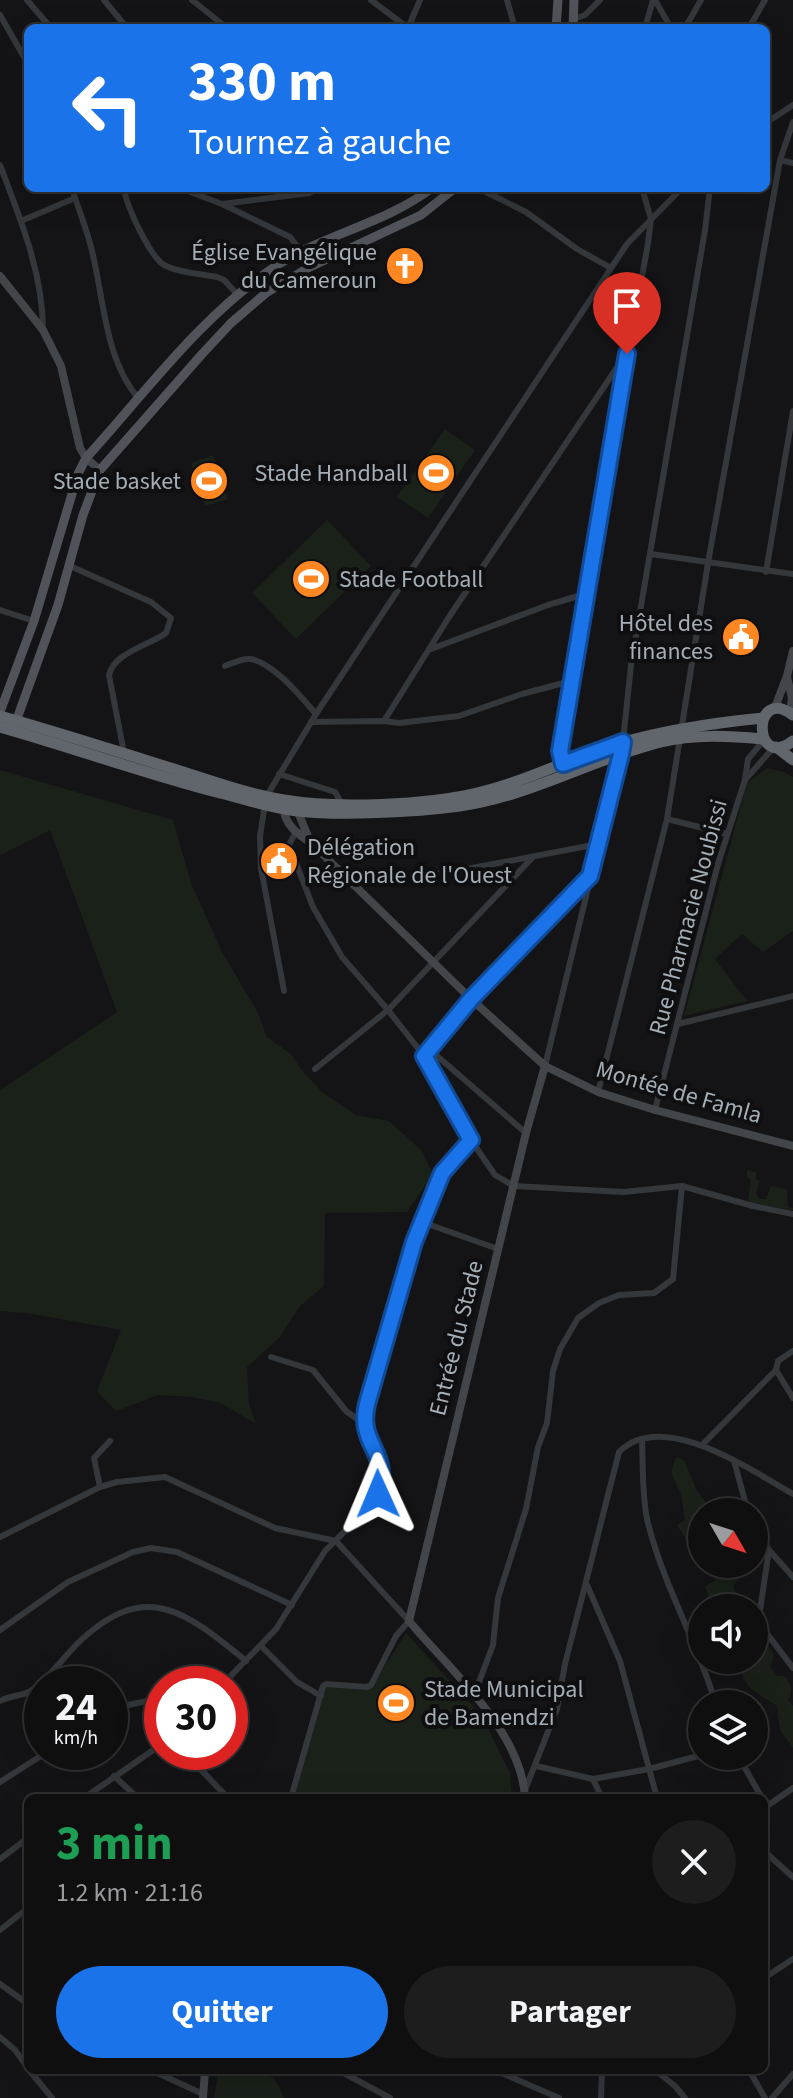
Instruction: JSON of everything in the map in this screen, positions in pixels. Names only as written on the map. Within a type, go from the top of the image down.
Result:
[{"type":"highway","points":[[0,727],[14,726],[289,805],[461,806],[513,794],[565,769],[622,748],[763,718],[774,710],[792,713]]},
{"type":"highway","points":[[0,714],[14,726]]},
{"type":"highway","points":[[763,718],[760,731],[770,743],[793,760]]},
{"type":"highway","points":[[682,733],[787,746],[793,741]]},
{"type":"main road","points":[[556,24],[558,0]]},
{"type":"main road","points":[[573,24],[574,0]]},
{"type":"main road","points":[[0,714],[34,621],[78,474],[86,458],[209,321],[255,281],[302,252],[394,212],[426,192]]},
{"type":"main road","points":[[14,726],[100,470],[231,323],[266,293],[308,268],[421,215],[450,192]]},
{"type":"street","points":[[27,0],[48,24]]},
{"type":"street","points":[[104,0],[124,24]]},
{"type":"street","points":[[192,0],[222,24]]},
{"type":"street","points":[[371,0],[403,24]]},
{"type":"street","points":[[410,24],[420,0]]},
{"type":"street","points":[[507,0],[514,24]]},
{"type":"street","points":[[573,24],[600,0]]},
{"type":"street","points":[[646,24],[654,0]]},
{"type":"street","points":[[654,0],[669,24]]},
{"type":"street","points":[[687,24],[701,0]]},
{"type":"street","points":[[751,24],[765,0]]},
{"type":"street","points":[[0,15],[24,57]]},
{"type":"street","points":[[770,120],[793,105]]},
{"type":"street","points":[[598,1092],[667,819],[708,563],[780,160],[793,122]]},
{"type":"street","points":[[780,160],[793,163]]},
{"type":"street","points":[[0,165],[42,292],[43,330]]},
{"type":"street","points":[[73,192],[92,248],[112,343],[128,387],[139,399]]},
{"type":"street","points":[[125,192],[151,251],[161,264],[217,277],[238,295]]},
{"type":"street","points":[[190,192],[290,237],[302,252]]},
{"type":"street","points":[[222,204],[311,192]]},
{"type":"street","points":[[486,192],[526,212],[577,249],[611,268]]},
{"type":"street","points":[[565,769],[560,743],[651,219],[643,192]]},
{"type":"street","points":[[284,991],[263,884],[260,836],[265,800],[316,714],[627,244],[678,192]]},
{"type":"street","points":[[545,1066],[622,748],[631,665],[709,192]]},
{"type":"street","points":[[21,221],[75,198]]},
{"type":"street","points":[[0,276],[43,330],[64,375],[80,448],[100,470]]},
{"type":"street","points":[[384,721],[457,604],[613,370],[627,354]]},
{"type":"street","points":[[766,572],[793,411]]},
{"type":"street","points":[[651,554],[793,574]]},
{"type":"street","points":[[70,566],[151,602],[171,618],[166,633],[124,656],[109,673],[124,759]]},
{"type":"street","points":[[431,649],[585,594]]},
{"type":"street","points":[[0,610],[34,621]]},
{"type":"street","points":[[774,710],[793,651]]},
{"type":"street","points":[[225,666],[251,659],[260,663],[286,681],[316,714]]},
{"type":"street","points":[[787,676],[792,713]]},
{"type":"street","points":[[311,722],[399,723],[459,716],[571,681]]},
{"type":"street","name":"Rue Pharmacie Noubissi","points":[[655,1110],[727,834],[745,780],[748,759],[770,743]]},
{"type":"street","name":"Rue Pharmacie Noubissi","points":[[745,780],[770,743]]},
{"type":"street","points":[[279,774],[335,792],[342,807]]},
{"type":"street","points":[[289,805],[300,832],[289,845],[313,907],[349,967],[424,1056],[471,1140],[498,1178],[514,1186],[624,1192],[682,1186],[793,1214]]},
{"type":"street","name":"Montée de Famla","points":[[289,805],[287,822],[545,1066],[598,1092],[793,1146]]},
{"type":"street","points":[[667,819],[727,834]]},
{"type":"street","points":[[353,886],[382,876],[415,876],[598,844]]},
{"type":"street","points":[[315,1069],[388,1010],[533,857]]},
{"type":"street","points":[[424,1056],[471,999],[590,876]]},
{"type":"street","points":[[678,1024],[793,996]]},
{"type":"street","points":[[429,1049],[526,1133]]},
{"type":"street","name":"Entrée du Stade","points":[[409,1621],[526,1133],[545,1066]]},
{"type":"street","points":[[364,1424],[373,1381],[422,1222],[442,1173],[471,1140]]},
{"type":"street","points":[[474,1695],[493,1645],[498,1598],[526,1509],[538,1447],[547,1423],[553,1371],[560,1349],[578,1318],[599,1303],[619,1295],[654,1293],[673,1279],[682,1186]]},
{"type":"street","points":[[422,1222],[498,1249]]},
{"type":"street","points":[[703,1444],[776,1370],[778,1361],[793,1351]]},
{"type":"street","points":[[241,1666],[261,1646],[292,1605],[321,1556],[372,1504],[382,1481],[381,1463],[364,1424],[346,1411],[313,1370],[271,1357]]},
{"type":"street","points":[[776,1370],[793,1398]]},
{"type":"street","points":[[525,1794],[557,1709],[568,1652],[619,1452],[633,1441],[642,1439],[676,1438],[703,1444],[793,1494]]},
{"type":"street","points":[[642,1439],[647,1518],[660,1565],[682,1612],[711,1690]]},
{"type":"street","points":[[100,1487],[94,1458],[110,1441]]},
{"type":"street","points":[[734,1461],[744,1498]]},
{"type":"street","points":[[0,1537],[100,1487],[165,1477],[275,1528],[336,1541],[474,1695],[495,1723],[513,1754],[525,1794]]},
{"type":"street","points":[[0,1630],[62,1585],[133,1552],[151,1548],[177,1552],[292,1605]]},
{"type":"street","points":[[769,1550],[793,1577]]},
{"type":"street","points":[[769,1550],[759,1617],[762,1627],[793,1668]]},
{"type":"street","points":[[587,1585],[620,1661],[656,1794]]},
{"type":"street","points":[[0,1701],[28,1692],[92,1631],[122,1612],[140,1607],[171,1610],[196,1622],[246,1661]]},
{"type":"street","points":[[292,1794],[326,1684],[367,1687],[373,1683],[396,1636],[409,1621]]},
{"type":"street","points":[[261,1646],[299,1683],[321,1696]]},
{"type":"street","points":[[89,1794],[144,1756]]},
{"type":"street","points":[[536,1766],[593,1779],[688,1759]]},
{"type":"street","points":[[0,1782],[24,1767]]},
{"type":"street","points":[[201,1770],[224,1794]]},
{"type":"street","points":[[746,1770],[759,1794]]},
{"type":"street","points":[[114,1776],[134,1794]]},
{"type":"street","points":[[593,1779],[600,1794]]},
{"type":"street","points":[[768,1802],[793,1788]]},
{"type":"street","points":[[0,1859],[24,1841]]},
{"type":"street","points":[[768,1855],[793,1877]]},
{"type":"street","points":[[0,1930],[24,1911]]},
{"type":"street","points":[[768,1975],[793,1959]]},
{"type":"street","points":[[0,1984],[24,2001]]},
{"type":"street","points":[[0,2037],[24,2062]]},
{"type":"street","points":[[33,2074],[52,2098]]},
{"type":"street","points":[[159,2074],[203,2096],[205,2074]]},
{"type":"street","points":[[345,2074],[390,2098]]},
{"type":"street","points":[[504,2074],[559,2098]]},
{"type":"street","points":[[601,2098],[602,2074]]},
{"type":"street","points":[[660,2074],[685,2098]]},
{"type":"street","points":[[751,2074],[765,2098]]},
{"type":"street","points":[[772,2098],[793,2074]]},
{"type":"shaded area","name":"Stade Handball","points":[[445,429],[475,450],[428,518],[397,497]]},
{"type":"shaded area","name":"Stade basket","points":[[213,455],[228,499],[205,506],[191,463]]},
{"type":"shaded area","name":"Stade Football","points":[[327,520],[371,566],[296,639],[252,593]]},
{"type":"shaded area","points":[[767,768],[793,777],[793,931],[763,952],[742,934],[715,959],[747,1001],[684,1016],[747,783]]},
{"type":"shaded area","points":[[0,770],[173,820],[191,883],[222,952],[258,1013],[267,1037],[291,1054],[322,1092],[356,1115],[389,1121],[422,1151],[433,1174],[407,1212],[325,1213],[324,1286],[300,1306],[279,1338],[247,1367],[249,1404],[256,1424],[221,1403],[192,1397],[158,1395],[116,1411],[97,1391],[121,1330],[0,1311],[0,1090],[117,1012],[50,830],[0,855]]},
{"type":"shaded area","points":[[747,1170],[756,1172],[756,1179],[760,1181],[756,1193],[759,1199],[766,1199],[771,1186],[787,1189],[788,1207],[793,1210],[751,1203],[748,1199],[751,1180],[747,1177]]},
{"type":"shaded area","points":[[676,1457],[684,1460],[702,1498],[688,1498],[688,1542],[677,1525],[685,1520],[681,1495],[671,1472]]},
{"type":"shaded area","points":[[714,1578],[739,1578],[733,1586],[736,1594],[708,1594],[705,1586],[715,1581]]},
{"type":"shaded area","name":"Stade Municipal de Bamendzi","points":[[406,1633],[482,1716],[510,1773],[512,1794],[292,1794],[325,1686],[366,1690],[374,1683]]},
{"type":"shaded area","points":[[768,1644],[774,1656],[770,1666],[777,1676],[785,1676],[790,1685],[788,1700],[793,1706],[793,1748],[780,1730],[777,1706],[768,1700],[768,1690],[753,1690],[742,1674],[768,1674]]},
{"type":"shaded area","points":[[218,2074],[267,2074],[284,2098],[214,2098]]},
{"type":"place","name":"Église Evangélique du Cameroun","points":[[405,266]]},
{"type":"place","name":"Stade Handball","points":[[436,473]]},
{"type":"place","name":"Stade basket","points":[[209,481]]},
{"type":"place","name":"Stade Football","points":[[311,579]]},
{"type":"place","name":"Hôtel des finances","points":[[741,637]]},
{"type":"place","name":"Délégation Régionale de l'Ouest","points":[[279,861]]},
{"type":"place","name":"Stade Municipal de Bamendzi","points":[[396,1703]]},
{"type":"route","points":[[378,1494],[383,1471],[365,1431],[367,1404],[414,1242],[442,1173],[471,1140],[424,1056],[471,999],[590,876],[621,754],[623,742],[563,764],[560,751],[627,354]]}]
